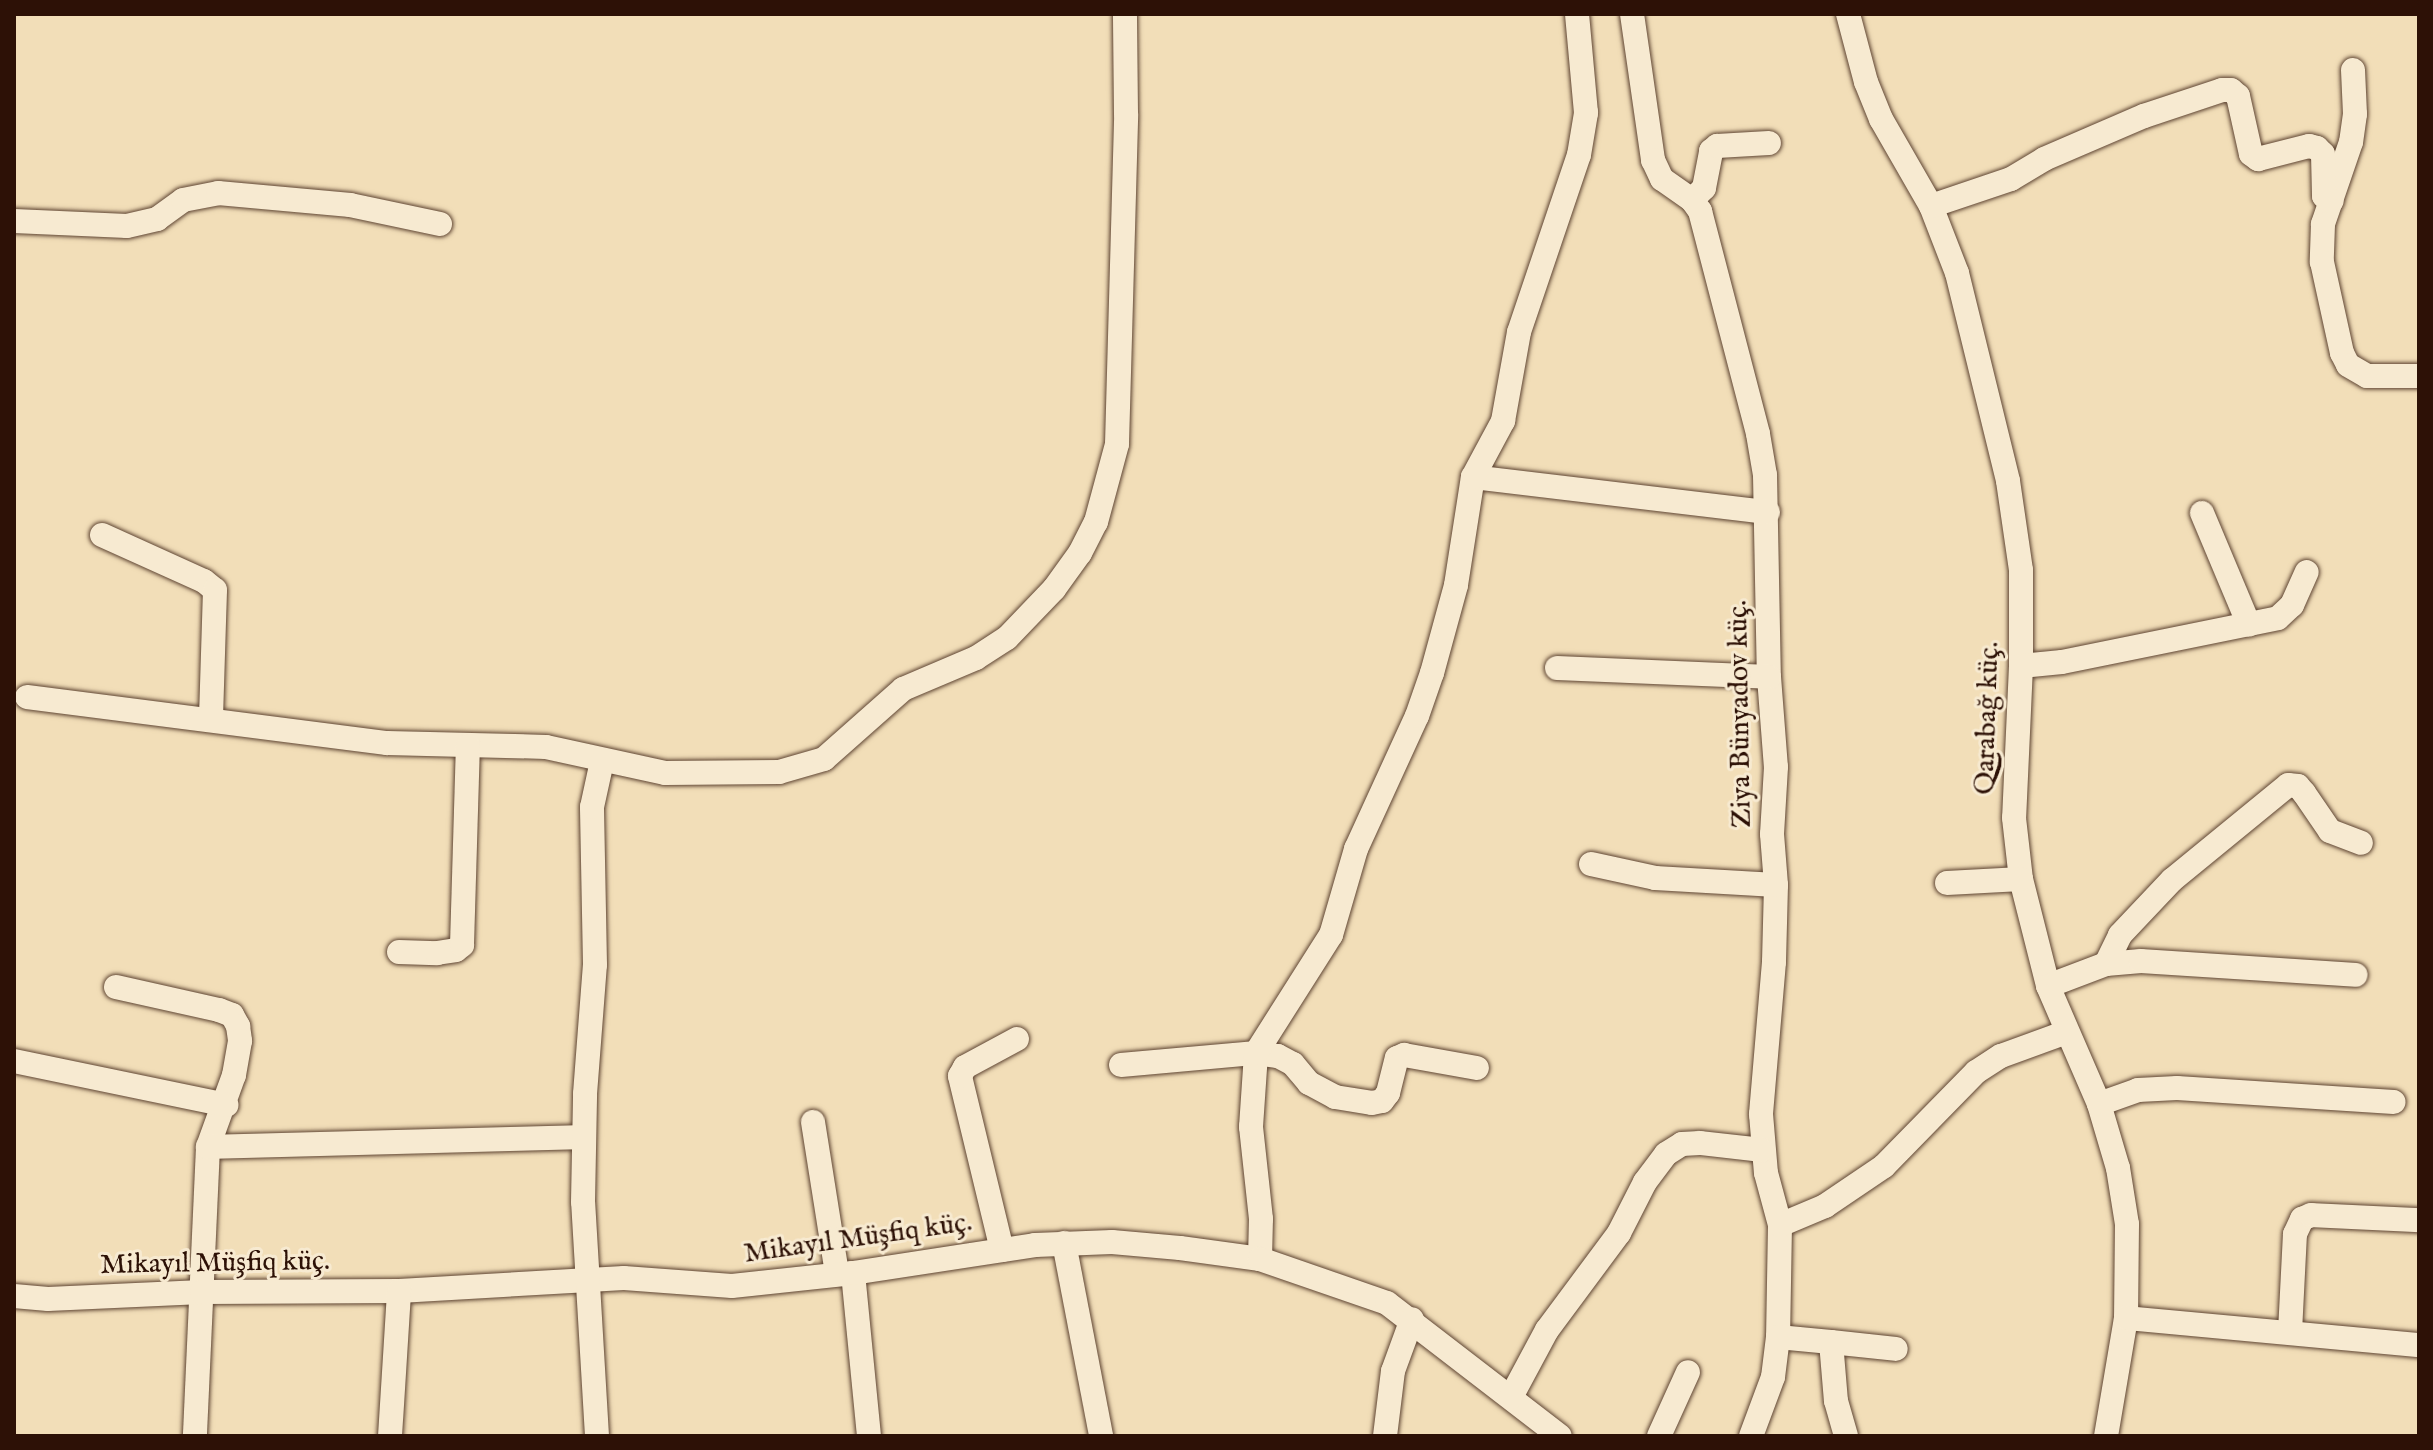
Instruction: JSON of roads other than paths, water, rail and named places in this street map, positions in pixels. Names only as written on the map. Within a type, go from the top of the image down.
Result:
[{"type":"street","points":[[27,697],[387,743],[546,747],[665,773],[779,772],[824,759],[903,689],[976,658],[1007,638],[1032,616],[1080,553],[1109,484],[1117,444],[1126,114],[1125,14]]},
{"type":"street","points":[[1260,1259],[1261,1219],[1251,1127],[1256,1053],[1331,935],[1356,849],[1417,716],[1456,585],[1473,477],[1503,421],[1519,332],[1579,155],[1586,113],[1577,14]]},
{"type":"street","points":[[1632,14],[1653,160],[1662,179],[1692,200],[1704,188],[1711,151],[1717,146],[1769,143]]},
{"type":"street","name":"Qarabağ küç.","points":[[1848,14],[1866,82],[1881,119],[1931,206],[1957,273],[2008,481],[2021,570],[2021,666],[2014,776],[2021,879],[2048,986],[2099,1104],[2118,1168],[2127,1224],[2130,1277],[2126,1318],[2106,1436]]},
{"type":"street","points":[[2353,70],[2355,114],[2351,142],[2321,242],[2342,353],[2348,365],[2367,376],[2419,376]]},
{"type":"street","points":[[1931,206],[2011,179],[2044,159],[2131,121],[2222,90],[2231,90],[2238,96],[2251,154],[2258,159],[2309,146],[2323,154],[2324,196],[2332,201]]},
{"type":"street","points":[[14,221],[127,226],[157,219],[183,200],[218,193],[350,205],[440,224]]},
{"type":"street","name":"Ziya Bünyadov küç.","points":[[1692,200],[1700,211],[1758,434],[1768,512],[1769,677],[1776,767],[1772,834],[1776,885],[1762,1150],[1780,1225],[1778,1337],[1773,1377],[1751,1436]]},
{"type":"street","points":[[1473,477],[1768,512]]},
{"type":"street","points":[[2202,513],[2249,625]]},
{"type":"street","points":[[102,535],[204,581],[215,590],[211,720]]},
{"type":"street","points":[[2021,666],[2062,662],[2278,618],[2292,605],[2307,572]]},
{"type":"street","points":[[1557,668],[1769,677]]},
{"type":"street","points":[[399,952],[437,953],[456,950],[462,945],[468,746]]},
{"type":"street","points":[[597,1436],[583,1202],[595,965],[591,819],[602,761]]},
{"type":"street","points":[[2106,964],[2120,935],[2172,880],[2288,785],[2298,786],[2330,831],[2361,843]]},
{"type":"street","points":[[1591,864],[1655,878],[1776,885]]},
{"type":"street","points":[[1947,883],[2021,879]]},
{"type":"street","points":[[2048,986],[2106,964],[2141,961],[2356,975]]},
{"type":"street","points":[[116,987],[232,1015],[240,1041],[226,1105],[208,1147],[195,1436]]},
{"type":"street","points":[[1780,1225],[1825,1206],[1884,1166],[1976,1072],[2001,1056],[2067,1032]]},
{"type":"street","points":[[1002,1250],[960,1076],[965,1067],[1017,1039]]},
{"type":"street","points":[[1121,1065],[1256,1053],[1278,1056],[1293,1064],[1309,1083],[1335,1097],[1372,1103],[1382,1101],[1388,1093],[1397,1058],[1404,1055],[1477,1068]]},
{"type":"street","points":[[14,1061],[226,1105]]},
{"type":"street","points":[[2099,1104],[2138,1090],[2177,1088],[2394,1102]]},
{"type":"street","points":[[813,1122],[845,1274],[869,1436]]},
{"type":"street","points":[[208,1147],[584,1137]]},
{"type":"street","points":[[1511,1397],[1547,1330],[1619,1233],[1645,1182],[1666,1154],[1682,1144],[1700,1143],[1762,1150]]},
{"type":"street","points":[[2290,1332],[2295,1234],[2302,1219],[2311,1215],[2419,1220]]},
{"type":"street","points":[[1064,1243],[1101,1436]]},
{"type":"street","name":"Mikayıl Müşfiq küç.","points":[[14,1296],[48,1299],[202,1292],[399,1291],[658,1279],[732,1286],[845,1274],[1064,1243],[1153,1245],[1260,1259],[1367,1294],[1412,1319],[1560,1436]]},
{"type":"street","points":[[390,1436],[399,1291]]},
{"type":"street","points":[[2126,1318],[2419,1345]]},
{"type":"street","points":[[1385,1436],[1393,1371],[1412,1319]]},
{"type":"street","points":[[1778,1337],[1896,1349]]},
{"type":"street","points":[[1831,1342],[1836,1401],[1846,1436]]},
{"type":"street","points":[[1659,1436],[1688,1372]]}]
